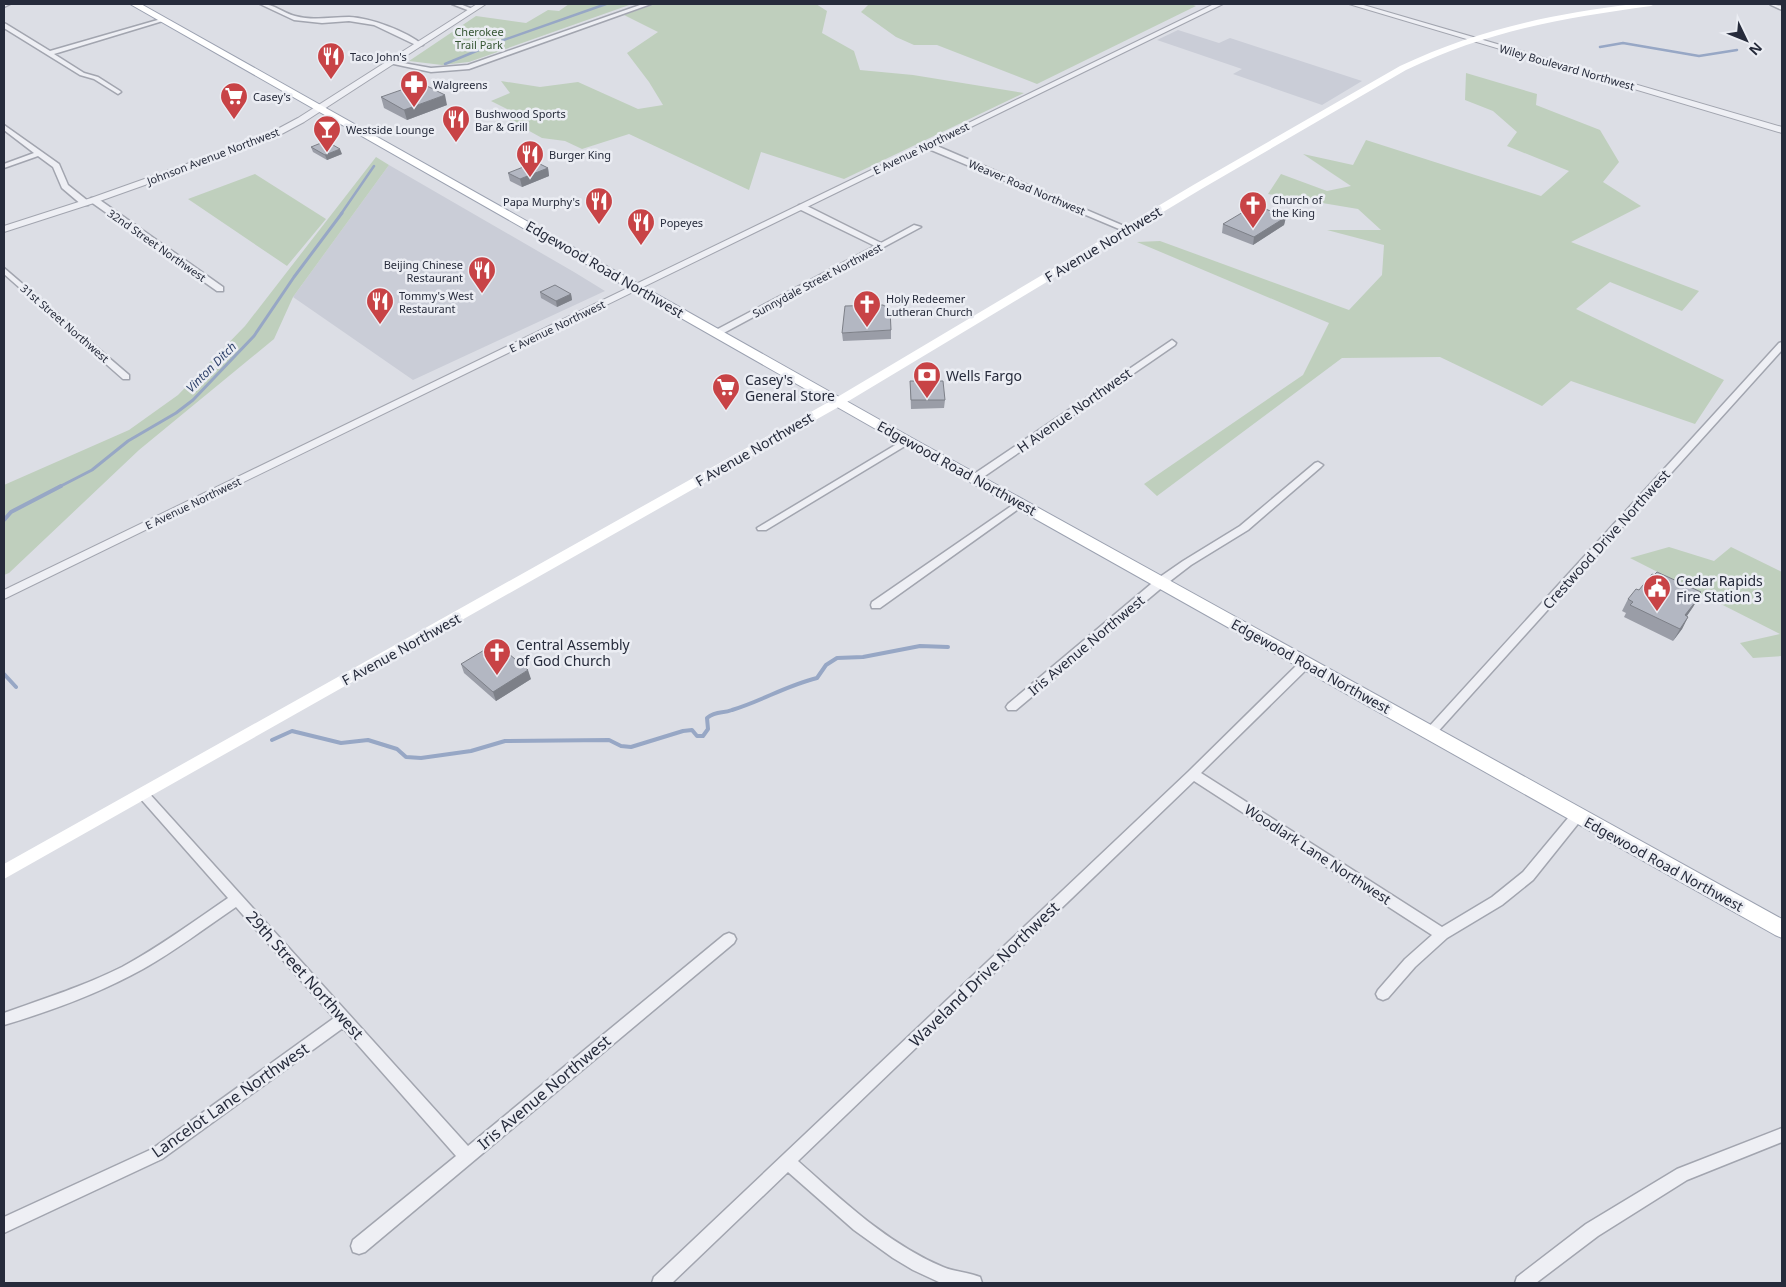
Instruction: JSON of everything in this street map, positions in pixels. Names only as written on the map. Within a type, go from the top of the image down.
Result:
[{"type":"main road","name":"Edgewood Road Northwest","points":[[135,4],[907,441],[1782,929]]},
{"type":"main road","name":"F Avenue Northwest","points":[[4,872],[838,402],[1127,229],[1403,68],[1470,38],[1534,21],[1651,4]]},
{"type":"street","points":[[264,4],[294,18],[322,21],[349,19],[376,23],[420,44]]},
{"type":"street","points":[[454,4],[472,10]]},
{"type":"street","name":"Johnson Avenue Northwest","points":[[4,229],[90,202],[257,142],[290,126],[320,108],[482,4]]},
{"type":"street","points":[[392,63],[431,70],[469,67],[648,4]]},
{"type":"street","name":"E Avenue Northwest","points":[[4,595],[1219,4]]},
{"type":"street","name":"Wiley Boulevard Northwest","points":[[1353,4],[1782,130]]},
{"type":"street","points":[[1773,4],[1782,8]]},
{"type":"street","points":[[50,53],[163,20]]},
{"type":"street","points":[[4,25],[82,74],[96,78],[118,92]]},
{"type":"street","name":"32nd Street Northwest","points":[[4,127],[56,166],[65,186],[220,289]]},
{"type":"street","name":"Weaver Road Northwest","points":[[926,145],[1127,229]]},
{"type":"street","points":[[4,166],[40,153]]},
{"type":"street","points":[[802,206],[882,246]]},
{"type":"street","name":"Sunnydale Street Northwest","points":[[717,333],[917,227]]},
{"type":"street","name":"31st Street Northwest","points":[[4,270],[126,377]]},
{"type":"street","name":"H Avenue Northwest","points":[[975,478],[1172,342]]},
{"type":"street","name":"Crestwood Drive Northwest","points":[[1430,733],[1777,358],[1782,345]]},
{"type":"street","points":[[762,528],[907,441]]},
{"type":"street","name":"Iris Avenue Northwest","points":[[1012,706],[1161,582],[1187,563],[1244,528],[1318,465]]},
{"type":"street","points":[[876,605],[1020,503]]},
{"type":"street","name":"Waveland Drive Northwest","points":[[660,1283],[1193,774],[1306,663]]},
{"type":"street","name":"Woodlark Lane Northwest","points":[[1193,774],[1442,934]]},
{"type":"street","name":"29th Street Northwest","points":[[143,794],[466,1156]]},
{"type":"street","points":[[1383,994],[1410,963],[1442,934],[1497,900],[1528,876],[1578,816]]},
{"type":"street","points":[[4,1019],[83,991],[126,972],[237,899]]},
{"type":"street","name":"Iris Avenue Northwest","points":[[359,1246],[729,939]]},
{"type":"street","name":"Lancelot Lane Northwest","points":[[4,1225],[157,1154],[344,1019]]},
{"type":"street","points":[[1523,1283],[1592,1230],[1682,1174],[1782,1135]]},
{"type":"street","points":[[788,1161],[849,1216],[891,1248],[942,1275],[974,1283]]},
{"type":"shaded area","points":[[1178,30],[1219,43],[1230,38],[1362,81],[1322,105],[1233,74],[1242,69],[1157,40]]},
{"type":"shaded area","points":[[389,165],[605,291],[413,380],[293,297]]},
{"type":"green space","name":"Cherokee Trail Park","points":[[569,4],[632,4],[469,62],[442,65],[409,61],[476,16],[526,23],[548,10],[559,11]]},
{"type":"green space","points":[[655,4],[816,4],[827,11],[822,33],[854,51],[860,70],[913,75],[1024,93],[844,179],[761,152],[749,190],[629,134],[582,149],[565,141],[542,138],[504,117],[513,112],[491,101],[510,93],[501,81],[540,87],[578,82],[638,109],[663,105],[649,82],[627,53],[658,32],[624,15]]},
{"type":"green space","points":[[869,4],[1190,4],[1196,6],[1037,84],[937,45],[914,45],[896,37],[861,12]]},
{"type":"green space","points":[[1466,73],[1537,94],[1536,105],[1600,130],[1619,162],[1603,182],[1641,206],[1571,242],[1699,291],[1682,311],[1610,282],[1576,309],[1724,380],[1695,424],[1571,381],[1542,406],[1440,357],[1342,358],[1157,496],[1144,484],[1303,375],[1329,323],[1137,242],[1160,241],[1349,310],[1382,275],[1384,245],[1327,230],[1381,230],[1358,209],[1268,194],[1281,174],[1327,191],[1351,186],[1303,154],[1353,165],[1366,140],[1541,196],[1569,171],[1507,146],[1517,132],[1493,111],[1465,100]]},
{"type":"green space","points":[[376,157],[389,165],[293,297],[274,339],[139,450],[9,573],[4,575],[4,485],[129,430],[178,395],[245,326]]},
{"type":"green space","points":[[255,174],[326,219],[287,266],[188,199]]},
{"type":"green space","points":[[1669,547],[1714,561],[1731,547],[1782,572],[1782,656],[1753,658],[1740,643],[1780,634],[1630,558]]},
{"type":"building","points":[[421,83],[445,95],[404,110],[381,97]]},
{"type":"building","points":[[326,141],[340,149],[325,155],[311,147]]},
{"type":"building","points":[[536,162],[548,168],[520,179],[508,173]]},
{"type":"building","points":[[1255,205],[1286,217],[1254,237],[1223,224]]},
{"type":"building","points":[[555,285],[571,294],[556,301],[540,292]]},
{"type":"building","name":"Holy Redeemer Lutheran Church","points":[[883,305],[890,309],[891,330],[842,333],[845,306]]},
{"type":"building","points":[[910,381],[943,381],[945,400],[911,400]]},
{"type":"building","name":"Cedar Rapids Fire Station 3","points":[[1657,572],[1701,592],[1685,615],[1688,617],[1680,629],[1630,605],[1633,602],[1628,599],[1636,589],[1639,590],[1652,574],[1654,575]]},
{"type":"building","name":"Central Assembly of God Church","points":[[496,643],[528,670],[493,692],[461,664]]},
{"type":"waterway","name":"Vinton Ditch","points":[[445,64],[498,42],[606,4]]},
{"type":"waterway","points":[[1600,47],[1623,43],[1699,56],[1737,50]]},
{"type":"waterway","name":"Vinton Ditch","points":[[341,214],[374,166]]},
{"type":"waterway","name":"Vinton Ditch","points":[[59,487],[92,470],[128,441],[176,413],[193,400],[254,336],[294,277],[342,213]]},
{"type":"waterway","name":"Vinton Ditch","points":[[4,520],[11,512],[61,486]]},
{"type":"waterway","points":[[272,740],[292,731],[341,743],[368,740],[397,749],[406,757],[421,758],[471,751],[505,741],[609,740],[621,746],[631,747],[683,731],[692,730],[697,736],[703,736],[708,729],[707,718],[817,678],[826,665],[837,658],[863,657],[920,646],[948,647]]},
{"type":"waterway","points":[[4,674],[16,687]]},
{"type":"place","name":"Taco John's","points":[[331,80]]},
{"type":"place","name":"Walgreens","points":[[414,108]]},
{"type":"place","name":"Casey's","points":[[234,120]]},
{"type":"place","name":"Bushwood Sports Bar & Grill","points":[[456,143]]},
{"type":"place","name":"Westside Lounge","points":[[327,153]]},
{"type":"place","name":"Burger King","points":[[530,178]]},
{"type":"place","name":"Papa Murphy's","points":[[599,225]]},
{"type":"place","name":"Church of the King","points":[[1253,229]]},
{"type":"place","name":"Popeyes","points":[[641,246]]},
{"type":"place","name":"Beijing Chinese Restaurant","points":[[482,294]]},
{"type":"place","name":"Tommy's West Restaurant","points":[[380,325]]},
{"type":"place","name":"Holy Redeemer Lutheran Church","points":[[867,328]]},
{"type":"place","name":"Wells Fargo","points":[[927,399]]},
{"type":"place","name":"Casey's General Store","points":[[726,411]]},
{"type":"place","name":"Cedar Rapids Fire Station 3","points":[[1657,612]]},
{"type":"place","name":"Central Assembly of God Church","points":[[497,676]]}]
